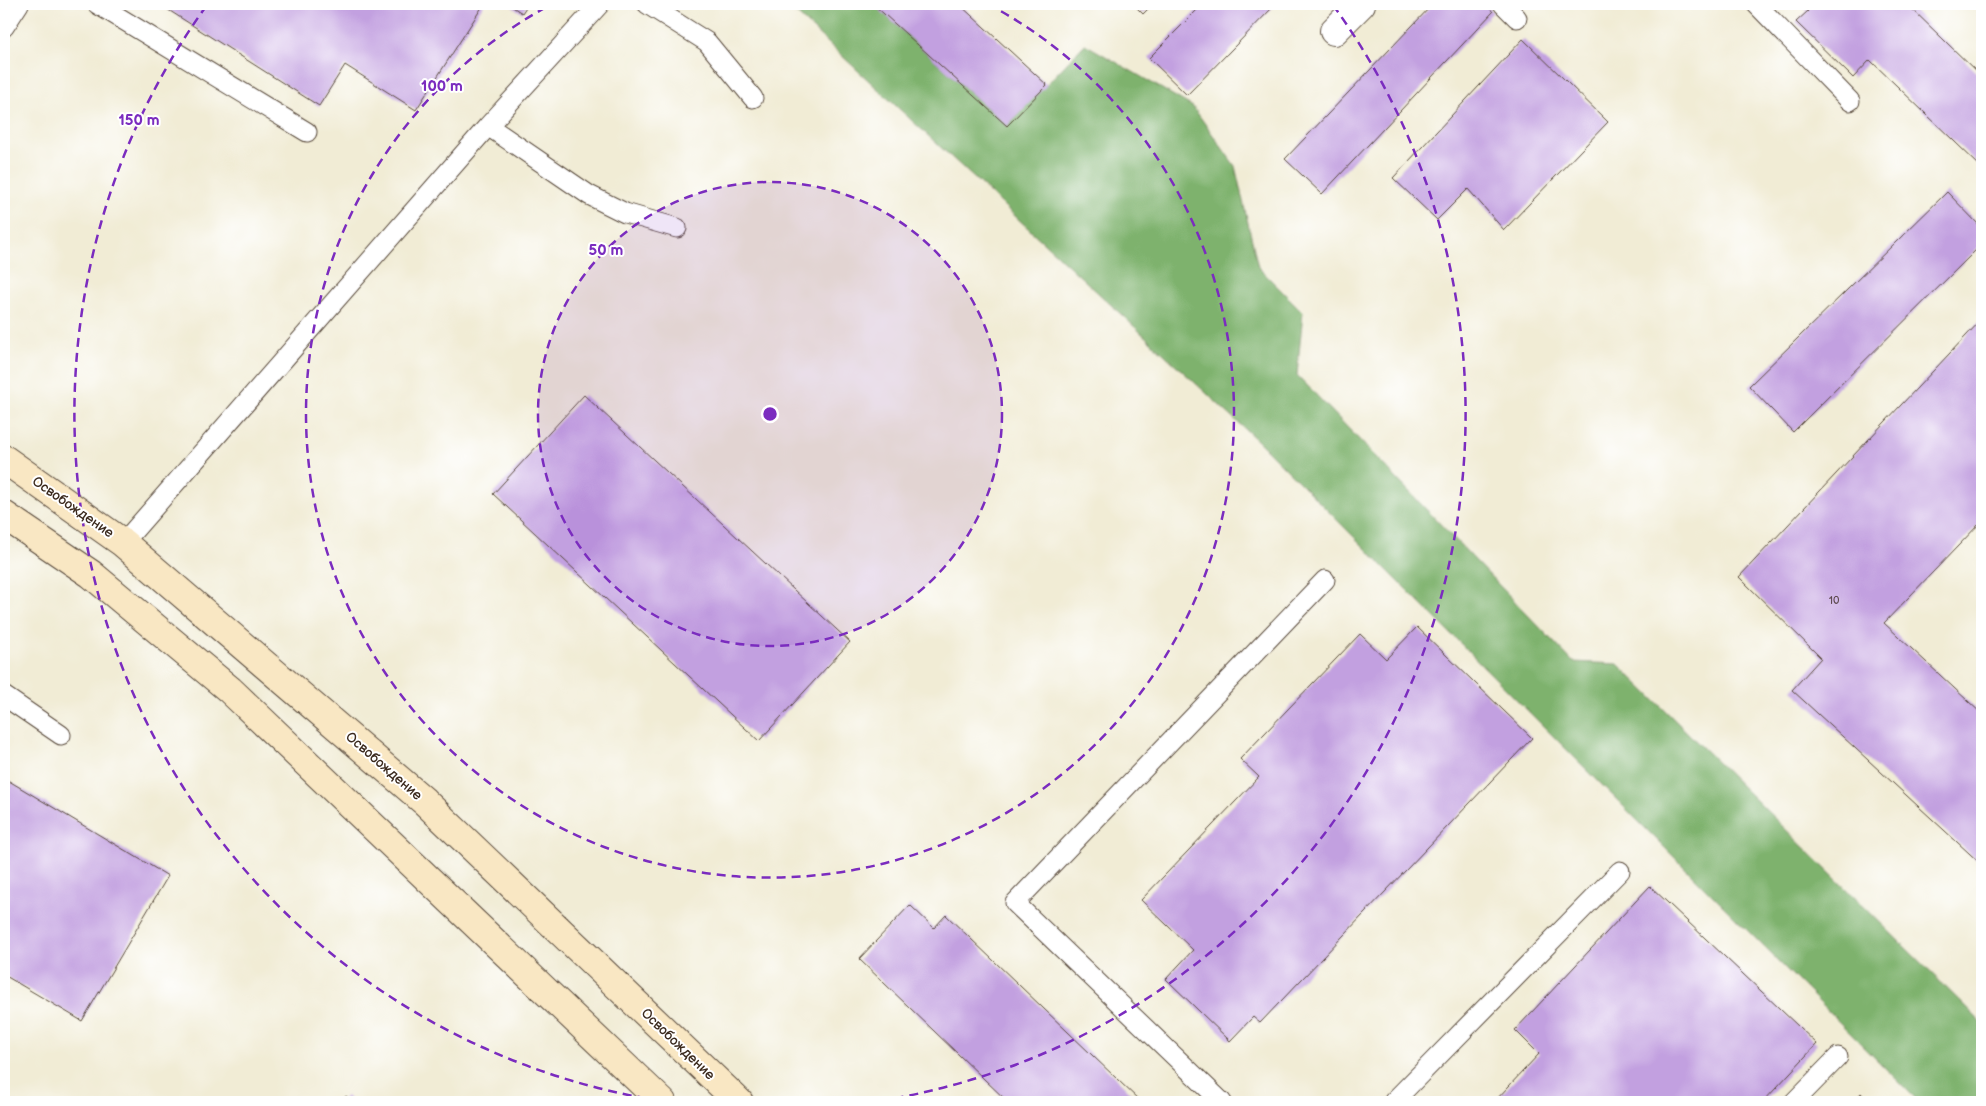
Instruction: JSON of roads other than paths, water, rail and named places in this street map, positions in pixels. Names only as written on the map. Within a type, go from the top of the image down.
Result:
[{"type":"street","points":[[1334,31],[1361,4]]},
{"type":"street","name":"Освобождение","points":[[4,459],[123,543],[424,801],[739,1102]]},
{"type":"street","points":[[4,515],[91,574],[230,690],[662,1102]]},
{"type":"lane","points":[[4,27],[19,4]]},
{"type":"lane","points":[[97,4],[307,132]]},
{"type":"lane","points":[[123,543],[488,126],[600,4]]},
{"type":"lane","points":[[646,4],[707,42],[753,98]]},
{"type":"lane","points":[[1503,4],[1517,18]]},
{"type":"lane","points":[[1756,4],[1850,101]]},
{"type":"lane","points":[[488,126],[589,195],[625,213],[677,228]]},
{"type":"lane","points":[[1222,1102],[1015,903],[1325,580]]},
{"type":"lane","points":[[4,696],[61,735]]},
{"type":"lane","points":[[1393,1102],[1620,871]]},
{"type":"lane","points":[[1794,1102],[1838,1058]]}]
